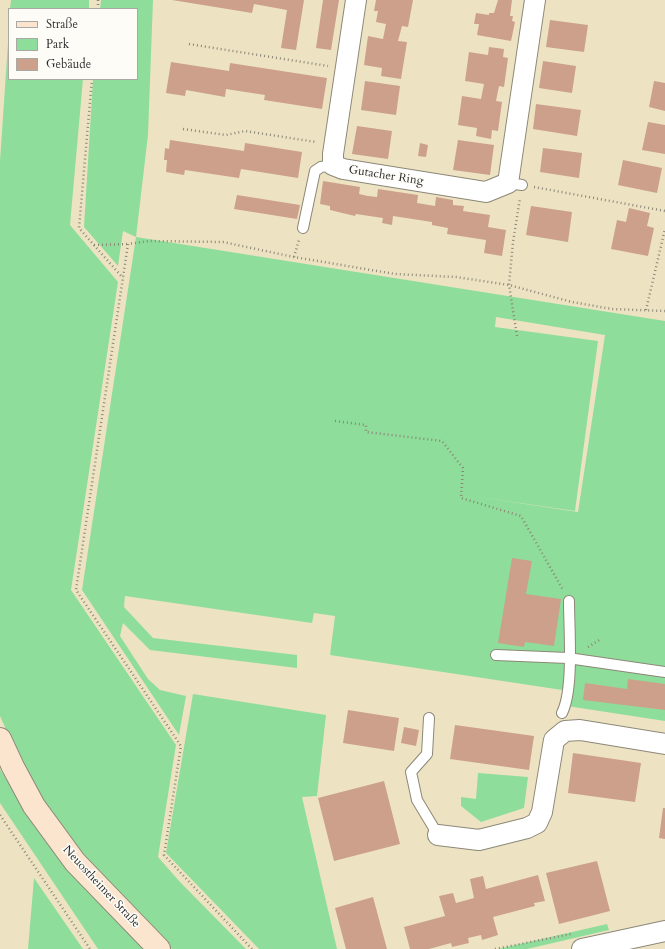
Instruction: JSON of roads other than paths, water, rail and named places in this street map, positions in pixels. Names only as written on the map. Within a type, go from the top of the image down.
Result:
[{"type":"main road","name":"Neuostheimer Straße","points":[[0,739],[34,806],[74,862],[159,949]]},
{"type":"street","name":"Gutacher Ring","points":[[356,0],[334,144],[333,165],[343,169],[486,192],[515,184],[535,0]]},
{"type":"street","points":[[438,835],[479,840],[527,828],[537,823],[542,812],[554,740],[565,731],[580,730],[665,744]]},
{"type":"street","points":[[582,949],[665,931]]},
{"type":"lane","points":[[303,228],[315,171],[321,167],[333,165]]},
{"type":"lane","points":[[562,713],[567,704],[569,601]]},
{"type":"lane","points":[[496,655],[568,658],[665,672]]},
{"type":"lane","points":[[429,718],[427,754],[411,772],[417,800],[438,835]]}]
